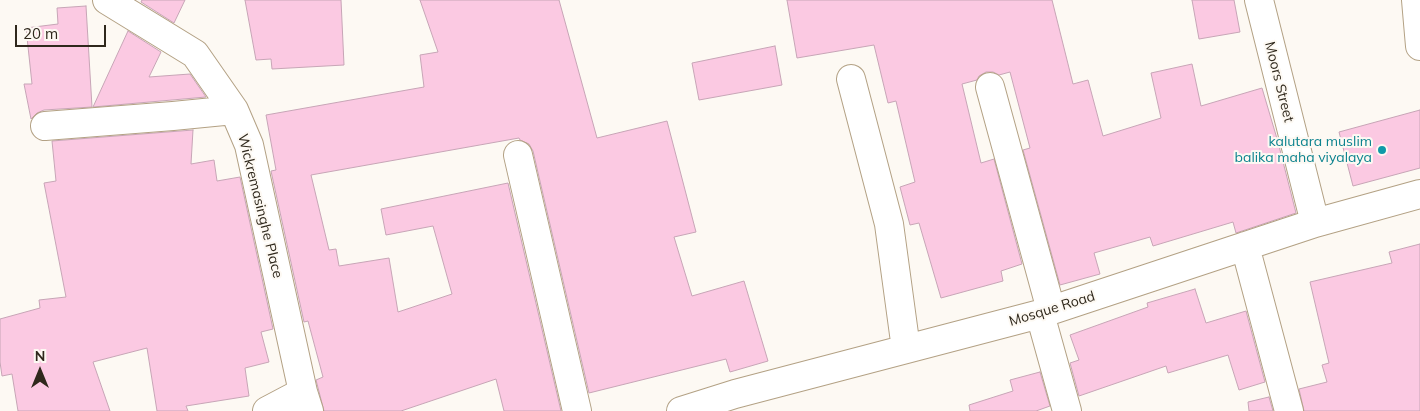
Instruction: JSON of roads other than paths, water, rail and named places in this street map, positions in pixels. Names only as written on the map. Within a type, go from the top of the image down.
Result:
[{"type":"street","name":"Wickremasinghe Place","points":[[107,0],[195,54],[234,110],[249,145],[306,402]]},
{"type":"street","name":"Moors Street","points":[[1259,0],[1315,223]]},
{"type":"street","points":[[1416,0],[1420,46]]},
{"type":"street","points":[[851,79],[889,224],[906,349]]},
{"type":"street","points":[[990,87],[1046,312],[1066,411]]},
{"type":"street","points":[[45,126],[234,110]]},
{"type":"street","points":[[518,155],[577,411]]},
{"type":"street","name":"Mosque Road","points":[[681,411],[738,403],[906,349],[1046,312],[1315,223],[1420,194]]},
{"type":"street","points":[[1245,246],[1289,411]]},
{"type":"street","points":[[267,411],[306,402]]},
{"type":"place","name":"kalutara muslim balika maha viyalaya","points":[[1382,150]]}]
